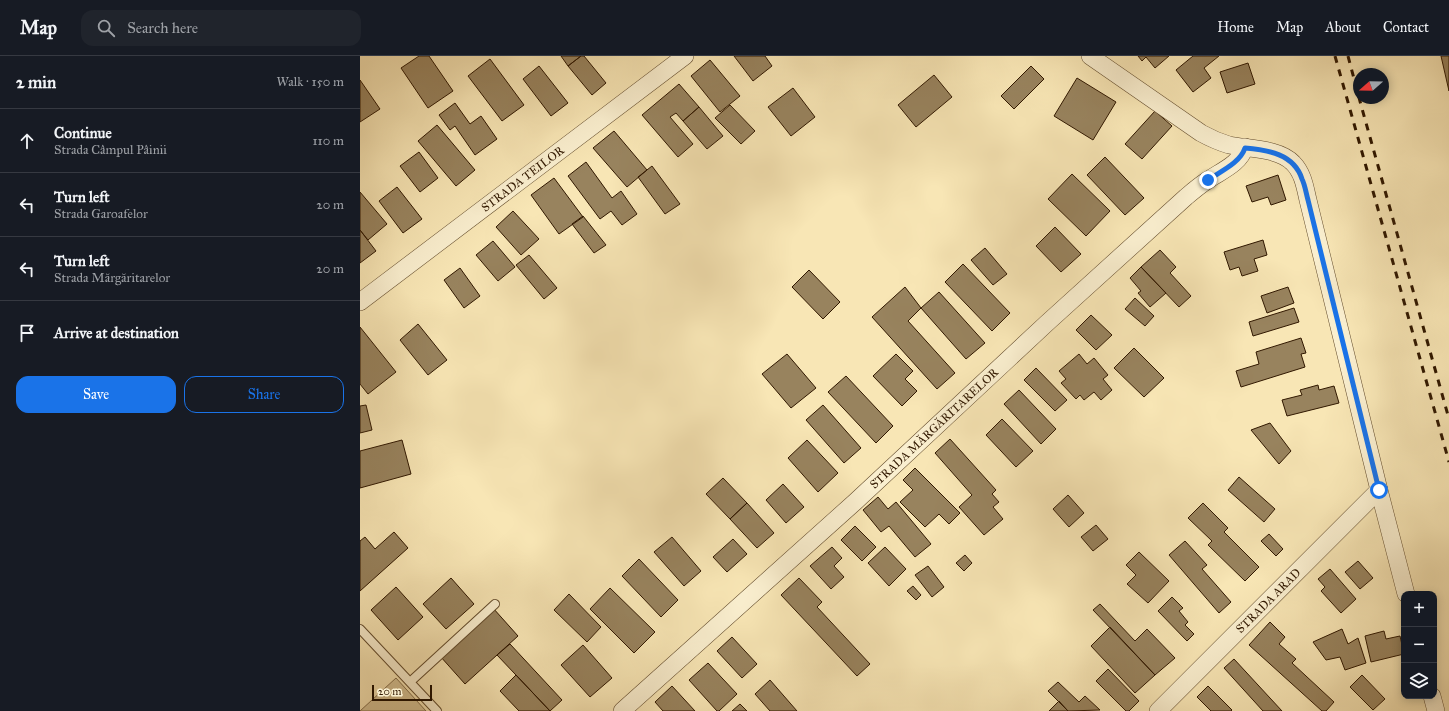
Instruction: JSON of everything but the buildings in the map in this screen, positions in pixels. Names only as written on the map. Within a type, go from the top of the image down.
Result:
[{"type":"street","name":"STRADA TEILOR","points":[[360,302],[685,56]]},
{"type":"street","points":[[1090,56],[1213,139],[1245,148],[1278,154],[1293,163],[1302,178],[1405,591]]},
{"type":"street","name":"STRADA MĂRGĂRITARELOR","points":[[622,711],[855,502],[1047,323],[1186,197],[1208,180],[1236,162],[1245,148]]},
{"type":"street","name":"STRADA ARAD","points":[[1158,711],[1379,490]]},
{"type":"street","points":[[1433,699],[1436,711]]},
{"type":"lane","points":[[410,682],[495,604]]},
{"type":"lane","points":[[360,629],[436,711]]},
{"type":"shaded area","points":[[396,678],[426,711],[360,711]]},
{"type":"railway","points":[[1335,56],[1449,462]]},
{"type":"railway","points":[[1348,56],[1449,419]]},
{"type":"route","points":[[1208,180],[1236,162],[1245,148],[1278,154],[1293,163],[1298,170],[1302,178],[1308,200],[1379,490]]}]
